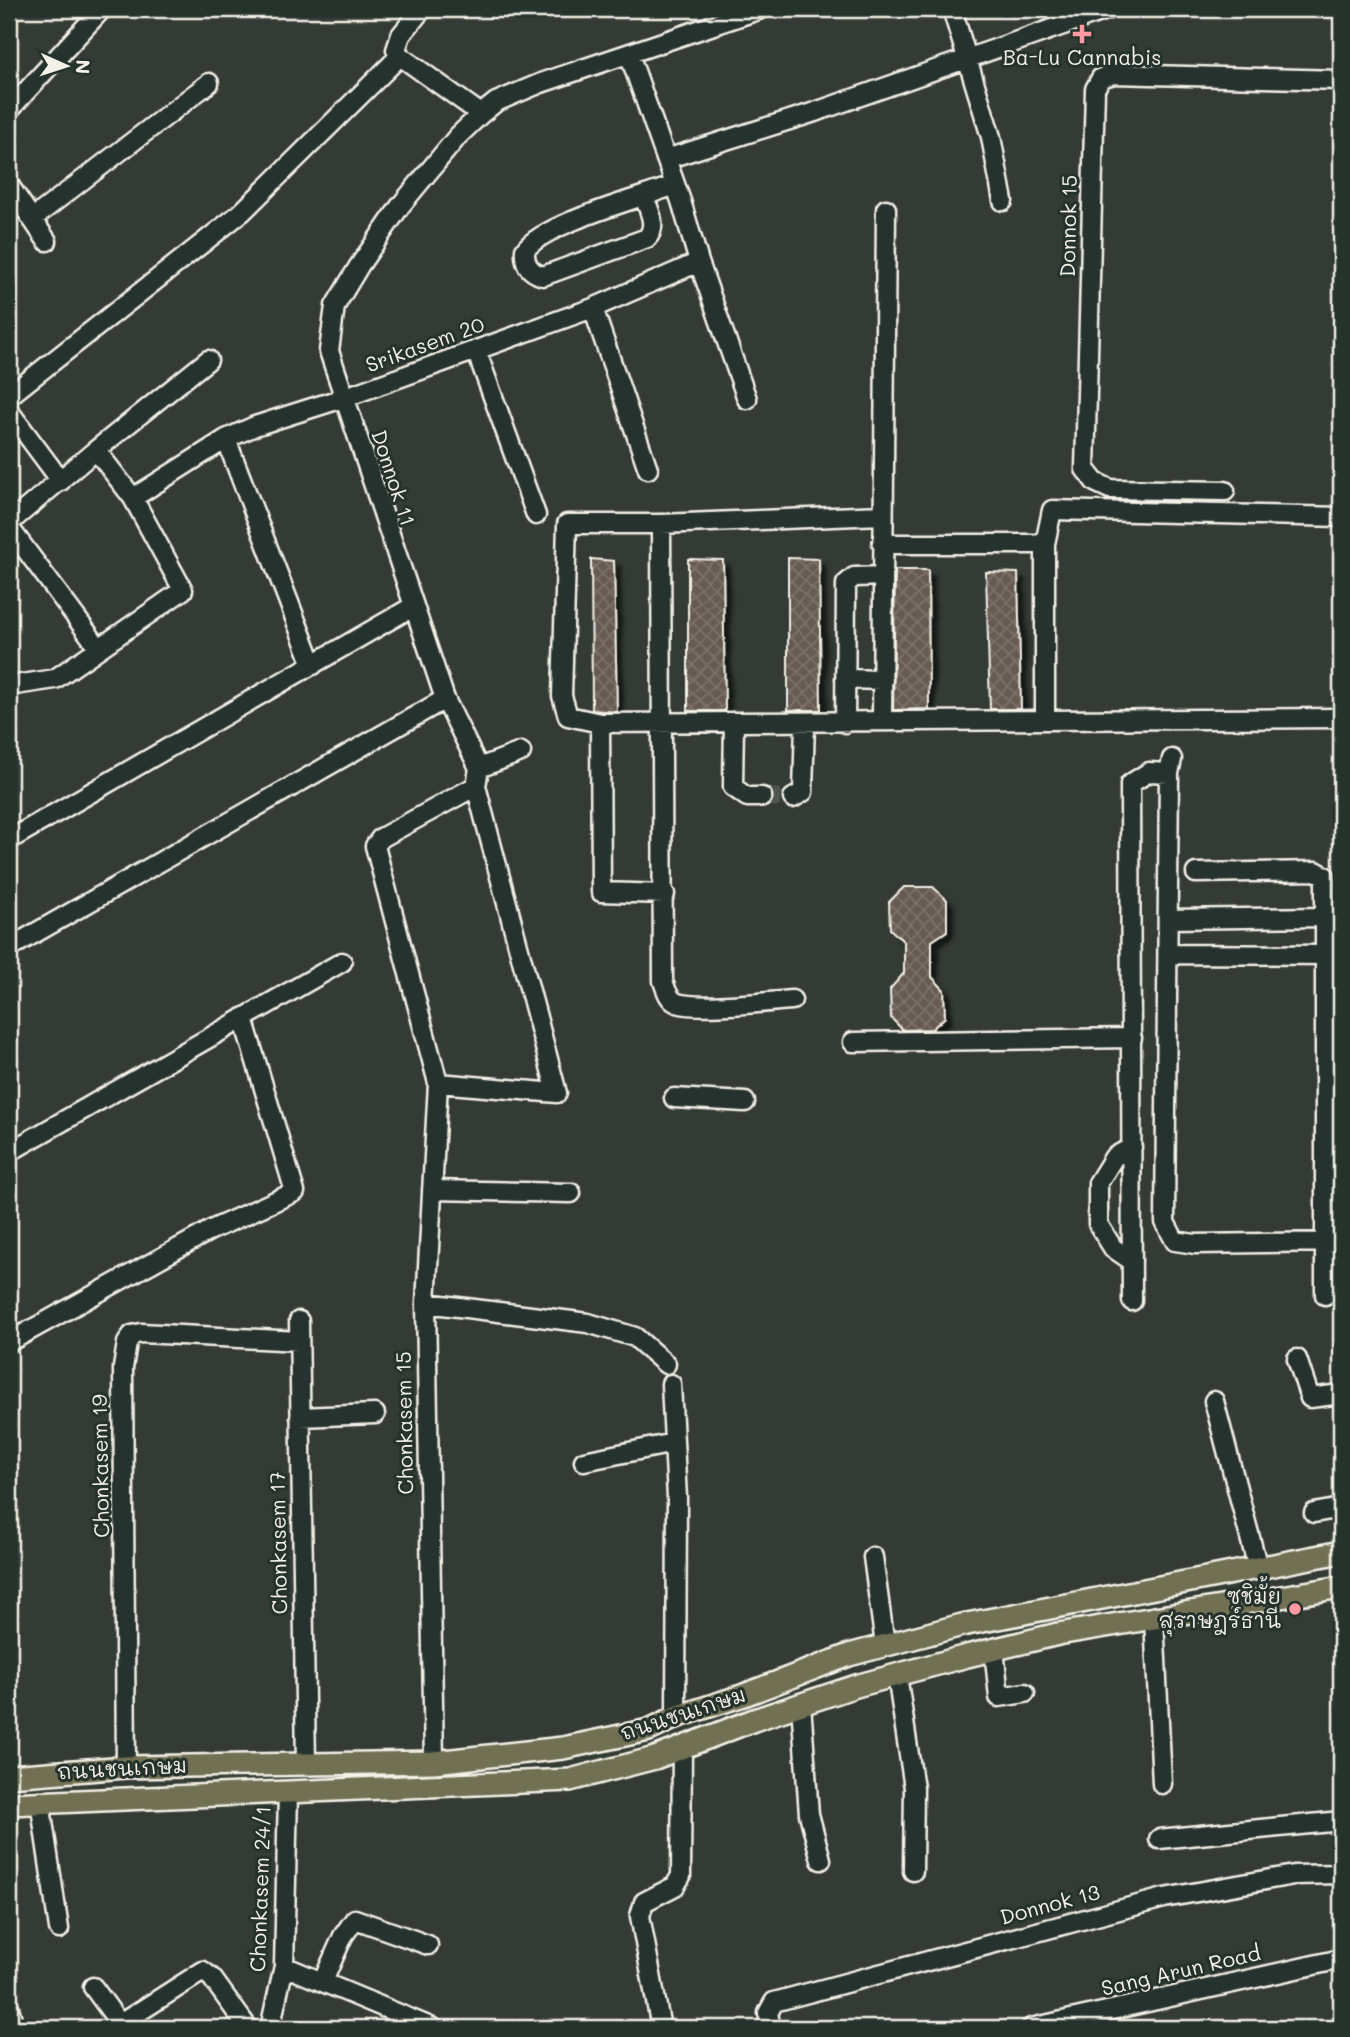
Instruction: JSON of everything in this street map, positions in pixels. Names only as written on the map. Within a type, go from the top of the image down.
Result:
[{"type":"main road","name":"ถนนชนเกษม","points":[[9,1776],[126,1767],[434,1762],[563,1748],[649,1730],[676,1717],[744,1695],[849,1655],[962,1625],[1341,1552]]},
{"type":"main road","name":"ถนนชนเกษม","points":[[9,1804],[570,1780],[654,1758],[802,1704],[994,1649],[1154,1618],[1341,1587]]},
{"type":"street","points":[[9,110],[102,9]]},
{"type":"street","points":[[422,9],[401,35],[396,50],[400,56],[481,114]]},
{"type":"street","name":"Donnok 11","points":[[438,1083],[557,1093],[477,777],[412,607],[329,351],[335,306],[401,205],[458,135],[496,102],[541,83],[761,9]]},
{"type":"street","points":[[952,9],[991,137],[1003,201]]},
{"type":"street","points":[[666,159],[815,112],[1109,9]]},
{"type":"street","points":[[629,54],[747,399]]},
{"type":"street","points":[[9,396],[242,212],[400,56]]},
{"type":"street","name":"Donnok 15","points":[[1225,491],[1110,489],[1096,482],[1085,468],[1095,89],[1101,78],[1114,74],[1341,80]]},
{"type":"street","points":[[32,219],[209,83]]},
{"type":"street","points":[[9,185],[47,242]]},
{"type":"street","points":[[644,197],[653,221],[653,230],[647,238],[556,273],[537,274],[524,261],[525,250],[545,233],[644,197],[675,186]]},
{"type":"street","points":[[882,720],[886,209]]},
{"type":"street","name":"Srikasem 20","points":[[133,498],[226,439],[255,426],[343,398],[593,308],[699,262]]},
{"type":"street","points":[[593,308],[648,469]]},
{"type":"street","points":[[476,350],[536,515]]},
{"type":"street","points":[[98,648],[9,525],[208,359]]},
{"type":"street","points":[[9,411],[61,481]]},
{"type":"street","points":[[226,439],[313,665]]},
{"type":"street","points":[[9,687],[55,679],[183,590],[133,498],[96,450]]},
{"type":"street","points":[[1045,718],[1045,544],[1052,510],[1341,517]]},
{"type":"street","points":[[882,514],[660,524],[567,524],[562,696],[568,716],[600,723],[1341,718]]},
{"type":"street","points":[[660,524],[664,721],[663,981],[669,996],[675,1002],[792,1000]]},
{"type":"street","points":[[882,544],[1045,544]]},
{"type":"street","points":[[845,723],[846,584],[854,577],[882,576]]},
{"type":"street","points":[[9,840],[412,607]]},
{"type":"street","points":[[845,680],[883,680]]},
{"type":"street","points":[[9,948],[445,699]]},
{"type":"street","points":[[734,722],[733,787],[747,797],[762,797]]},
{"type":"street","points":[[600,723],[601,892],[665,894]]},
{"type":"street","points":[[793,798],[803,792],[805,723]]},
{"type":"street","points":[[477,777],[521,752]]},
{"type":"street","points":[[1132,1301],[1130,784],[1149,772],[1171,766],[1165,1222],[1175,1241],[1195,1244],[1334,1243]]},
{"type":"street","name":"Chonkasem 15","points":[[434,1762],[426,1303],[438,1083],[375,846],[381,838],[477,777]]},
{"type":"street","points":[[1196,873],[1316,871],[1325,876],[1334,1243],[1325,1295]]},
{"type":"street","points":[[1169,919],[1326,917]]},
{"type":"street","points":[[1169,954],[1326,955]]},
{"type":"street","points":[[9,1152],[342,962]]},
{"type":"street","points":[[9,1342],[188,1243],[295,1192],[243,1018]]},
{"type":"street","points":[[853,1042],[1132,1038]]},
{"type":"street","points":[[674,1098],[745,1102]]},
{"type":"street","points":[[1132,1147],[1114,1157],[1098,1183],[1098,1224],[1113,1248],[1132,1261]]},
{"type":"street","points":[[432,1190],[571,1194]]},
{"type":"street","points":[[426,1303],[588,1323],[635,1337],[666,1364]]},
{"type":"street","name":"Chonkasem 17","points":[[299,1321],[306,1764]]},
{"type":"street","name":"Chonkasem 19","points":[[126,1767],[123,1368],[127,1343],[132,1335],[141,1333],[299,1341]]},
{"type":"street","points":[[1297,1359],[1310,1398],[1341,1394]]},
{"type":"street","points":[[671,1384],[677,1498],[676,1717]]},
{"type":"street","points":[[1214,1401],[1258,1568]]},
{"type":"street","points":[[300,1417],[374,1414]]},
{"type":"street","points":[[584,1461],[674,1443]]},
{"type":"street","points":[[1314,1513],[1341,1508]]},
{"type":"street","points":[[873,1557],[885,1645]]},
{"type":"street","points":[[1154,1618],[1162,1784]]},
{"type":"street","points":[[994,1649],[999,1697],[1025,1693]]},
{"type":"street","points":[[897,1675],[914,1788],[913,1871]]},
{"type":"street","points":[[802,1704],[809,1814],[821,1860]]},
{"type":"street","points":[[661,2028],[640,1916],[644,1902],[674,1886],[681,1876],[681,1746]]},
{"type":"street","name":"Chonkasem 24/1","points":[[270,2028],[284,1966],[288,1793]]},
{"type":"street","points":[[40,1801],[60,1929]]},
{"type":"street","points":[[1159,1839],[1341,1821]]},
{"type":"street","name":"Donnok 13","points":[[771,2028],[768,2014],[774,2002],[1164,1898],[1294,1875],[1341,1874]]},
{"type":"street","points":[[323,1981],[343,1936],[355,1919],[374,1923],[428,1945]]},
{"type":"street","name":"Sang Arun Road","points":[[1031,2028],[1341,1959]]},
{"type":"street","points":[[284,1966],[433,2028]]},
{"type":"street","points":[[93,1987],[121,2026],[203,1971],[212,1978],[248,2028]]},
{"type":"street","points":[[9,2007],[14,2028]]},
{"type":"building","points":[[788,558],[819,559],[821,710],[788,710]]},
{"type":"building","points":[[591,559],[614,561],[617,712],[592,710]]},
{"type":"building","points":[[688,559],[723,560],[725,711],[688,711]]},
{"type":"building","points":[[895,570],[928,570],[929,709],[893,710]]},
{"type":"building","points":[[986,572],[1018,573],[1021,709],[990,709]]},
{"type":"building","points":[[904,887],[933,887],[947,900],[947,931],[932,941],[932,977],[944,990],[945,1017],[932,1029],[903,1030],[891,1018],[890,989],[904,973],[904,942],[890,929],[889,902]]},
{"type":"tunnel","points":[[762,797],[793,798]]},
{"type":"place","name":"Ba-Lu Cannabis","points":[[1082,34]]},
{"type":"place","name":"ซูชิมั้ย สุราษฎร์ธานี","points":[[1295,1609]]}]
